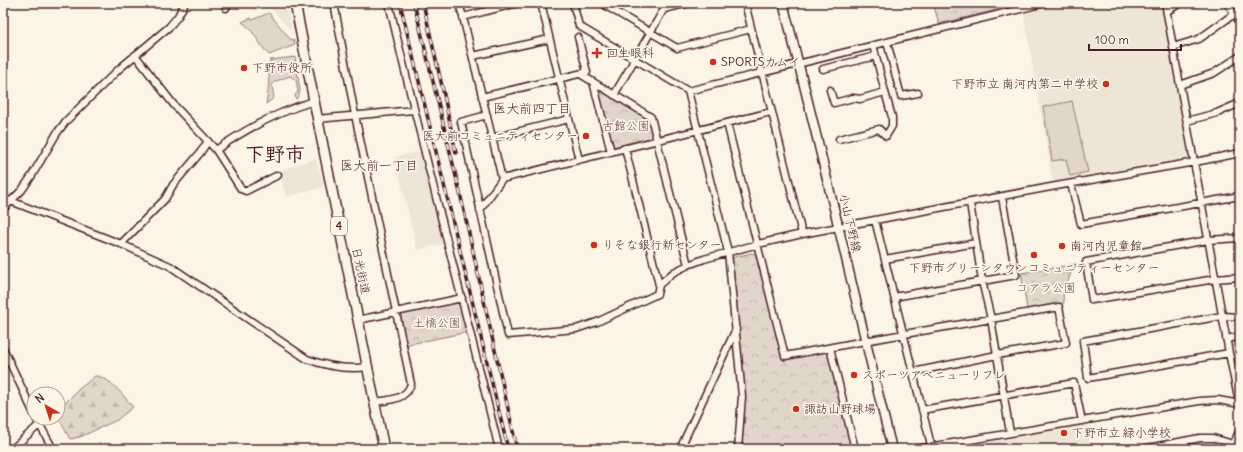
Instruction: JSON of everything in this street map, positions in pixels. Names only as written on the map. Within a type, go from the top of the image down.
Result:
[{"type":"highway","name":"日光街道","points":[[295,3],[384,449]]},
{"type":"main road","name":"小山下野線","points":[[783,3],[892,449]]},
{"type":"street","points":[[3,209],[11,202],[31,176],[54,137],[66,121],[102,85],[169,27],[178,16],[185,3]]},
{"type":"street","points":[[342,3],[334,4],[355,115],[411,384],[409,389],[401,397],[375,402]]},
{"type":"street","points":[[389,3],[414,110],[499,449]]},
{"type":"street","points":[[459,3],[502,178]]},
{"type":"street","points":[[463,17],[518,3]]},
{"type":"street","points":[[541,3],[579,160]]},
{"type":"street","points":[[573,3],[579,26],[688,91],[1046,3]]},
{"type":"street","points":[[605,3],[606,6],[677,48],[751,29]]},
{"type":"street","points":[[614,95],[664,9],[689,3]]},
{"type":"street","points":[[744,3],[802,234]]},
{"type":"street","points":[[917,449],[932,448],[1010,433],[1199,401],[1218,400],[1240,404],[1226,339],[1165,3]]},
{"type":"street","points":[[1167,11],[1181,3]]},
{"type":"street","points":[[1227,3],[1240,22]]},
{"type":"street","points":[[1173,47],[1199,39],[1234,14]]},
{"type":"street","points":[[482,97],[587,72],[578,38]]},
{"type":"street","points":[[473,56],[549,39]]},
{"type":"street","points":[[887,42],[901,96],[918,92]]},
{"type":"street","points":[[839,139],[879,129],[886,136],[892,126],[892,117],[873,45]]},
{"type":"street","points":[[135,55],[174,104],[216,150],[241,189],[246,190],[278,175]]},
{"type":"street","points":[[822,69],[876,56]]},
{"type":"street","points":[[1180,85],[1214,73],[1240,56]]},
{"type":"street","points":[[580,74],[651,117],[688,265]]},
{"type":"street","points":[[593,82],[611,152]]},
{"type":"street","points":[[830,90],[834,103],[854,98],[860,99],[885,92]]},
{"type":"street","points":[[688,91],[728,252],[742,396],[738,449]]},
{"type":"street","points":[[216,150],[253,125],[314,101]]},
{"type":"street","points":[[1187,121],[1217,113],[1240,103]]},
{"type":"street","points":[[317,119],[414,110]]},
{"type":"street","points":[[480,210],[502,178],[771,112]]},
{"type":"street","points":[[487,115],[461,122],[508,335],[576,329],[596,322],[657,294],[660,285],[674,272],[688,265],[758,244],[875,220],[1240,153]]},
{"type":"street","points":[[492,138],[570,119]]},
{"type":"street","points":[[727,123],[785,356],[1059,307],[1066,343],[913,372]]},
{"type":"street","points":[[121,244],[165,199],[173,185],[200,153],[208,141]]},
{"type":"street","points":[[625,148],[660,285]]},
{"type":"street","points":[[1071,184],[1081,224],[1240,196]]},
{"type":"street","points":[[894,297],[1016,275],[1002,197]]},
{"type":"street","points":[[3,198],[121,244],[170,266],[307,358],[330,366],[357,368],[368,366]]},
{"type":"street","points":[[970,203],[982,281],[991,319],[1010,433]]},
{"type":"street","points":[[875,220],[932,448]]},
{"type":"street","points":[[1240,238],[1208,240],[1086,262],[1092,300],[1215,279],[1240,277]]},
{"type":"street","points":[[884,259],[976,243]]},
{"type":"street","points":[[358,320],[462,298]]},
{"type":"street","points":[[1229,353],[1088,378],[1083,342],[1222,316],[1240,317]]},
{"type":"street","points":[[680,449],[736,329]]},
{"type":"street","points":[[1226,339],[1237,337],[1240,338]]},
{"type":"street","points":[[3,348],[26,397]]},
{"type":"street","points":[[830,348],[855,449]]},
{"type":"street","points":[[922,410],[1074,383],[1082,421]]},
{"type":"street","points":[[12,449],[37,426]]},
{"type":"street","points":[[40,426],[53,449]]},
{"type":"street","points":[[1142,449],[1200,438],[1213,438],[1232,446],[1240,430]]},
{"type":"shaded area","points":[[251,3],[287,3],[292,32],[269,6],[253,11]]},
{"type":"shaded area","name":"下野市立 南河内第二中学校","points":[[1054,3],[1162,3],[1189,154],[1187,158],[1053,182],[1023,11]]},
{"type":"shaded area","points":[[422,151],[444,244],[417,250],[395,157]]},
{"type":"shaded area","points":[[316,158],[324,187],[286,197],[279,171]]},
{"type":"shaded area","name":"下野市立 緑小学校","points":[[1084,425],[1087,428],[1091,449],[950,449]]},
{"type":"green space","points":[[933,3],[1016,3],[1016,5],[939,24]]},
{"type":"green space","points":[[269,13],[290,39],[294,40],[295,45],[269,55],[251,30],[242,22],[251,18],[252,20]]},
{"type":"green space","points":[[295,57],[300,90],[299,95],[296,99],[295,95],[298,92],[296,80],[290,76],[274,82],[272,86],[274,98],[266,104],[270,60]]},
{"type":"green space","name":"古館公園","points":[[604,92],[649,119],[653,136],[651,139],[616,148],[612,145],[600,95]]},
{"type":"green space","points":[[1072,101],[1088,172],[1070,176],[1066,159],[1052,161],[1043,107]]},
{"type":"green space","points":[[752,253],[756,255],[783,360],[825,352],[829,354],[852,449],[741,449],[742,429],[732,260],[734,257]]},
{"type":"green space","name":"コアラ公園","points":[[1076,264],[1075,267],[1073,267],[1063,295],[1064,303],[1027,309],[1021,273]]},
{"type":"green space","name":"土橋公園","points":[[458,302],[462,304],[468,332],[405,345],[400,318],[402,314]]},
{"type":"green space","points":[[95,376],[101,377],[111,383],[133,407],[117,420],[80,437],[70,439],[63,426],[66,426],[66,402]]},
{"type":"railway","points":[[400,3],[508,449]]},
{"type":"railway","points":[[414,3],[460,193],[517,449]]},
{"type":"railway","points":[[423,3],[456,153]]},
{"type":"place","name":"回生眼科","points":[[597,53]]},
{"type":"place","name":"SPORTSカムイ","points":[[713,62]]},
{"type":"place","name":"下野市役所","points":[[244,68]]},
{"type":"place","name":"下野市立 南河内第二中学校","points":[[1106,84]]},
{"type":"place","name":"医大前コミュニティセンター","points":[[586,136]]},
{"type":"place","name":"りそな銀行新センター","points":[[594,245]]},
{"type":"place","name":"南河内児童館","points":[[1062,246]]},
{"type":"place","name":"下野市グリーンタウンコミュニティーセンター","points":[[1034,255]]},
{"type":"place","name":"スポーツアベニューリフレ","points":[[854,375]]},
{"type":"place","name":"諏訪山野球場","points":[[796,409]]},
{"type":"place","name":"下野市立 緑小学校","points":[[1064,433]]},
{"type":"district","name":"医大前四丁目","points":[[532,108]]},
{"type":"district","name":"下野市","points":[[275,154]]},
{"type":"district","name":"医大前一丁目","points":[[379,165]]}]
